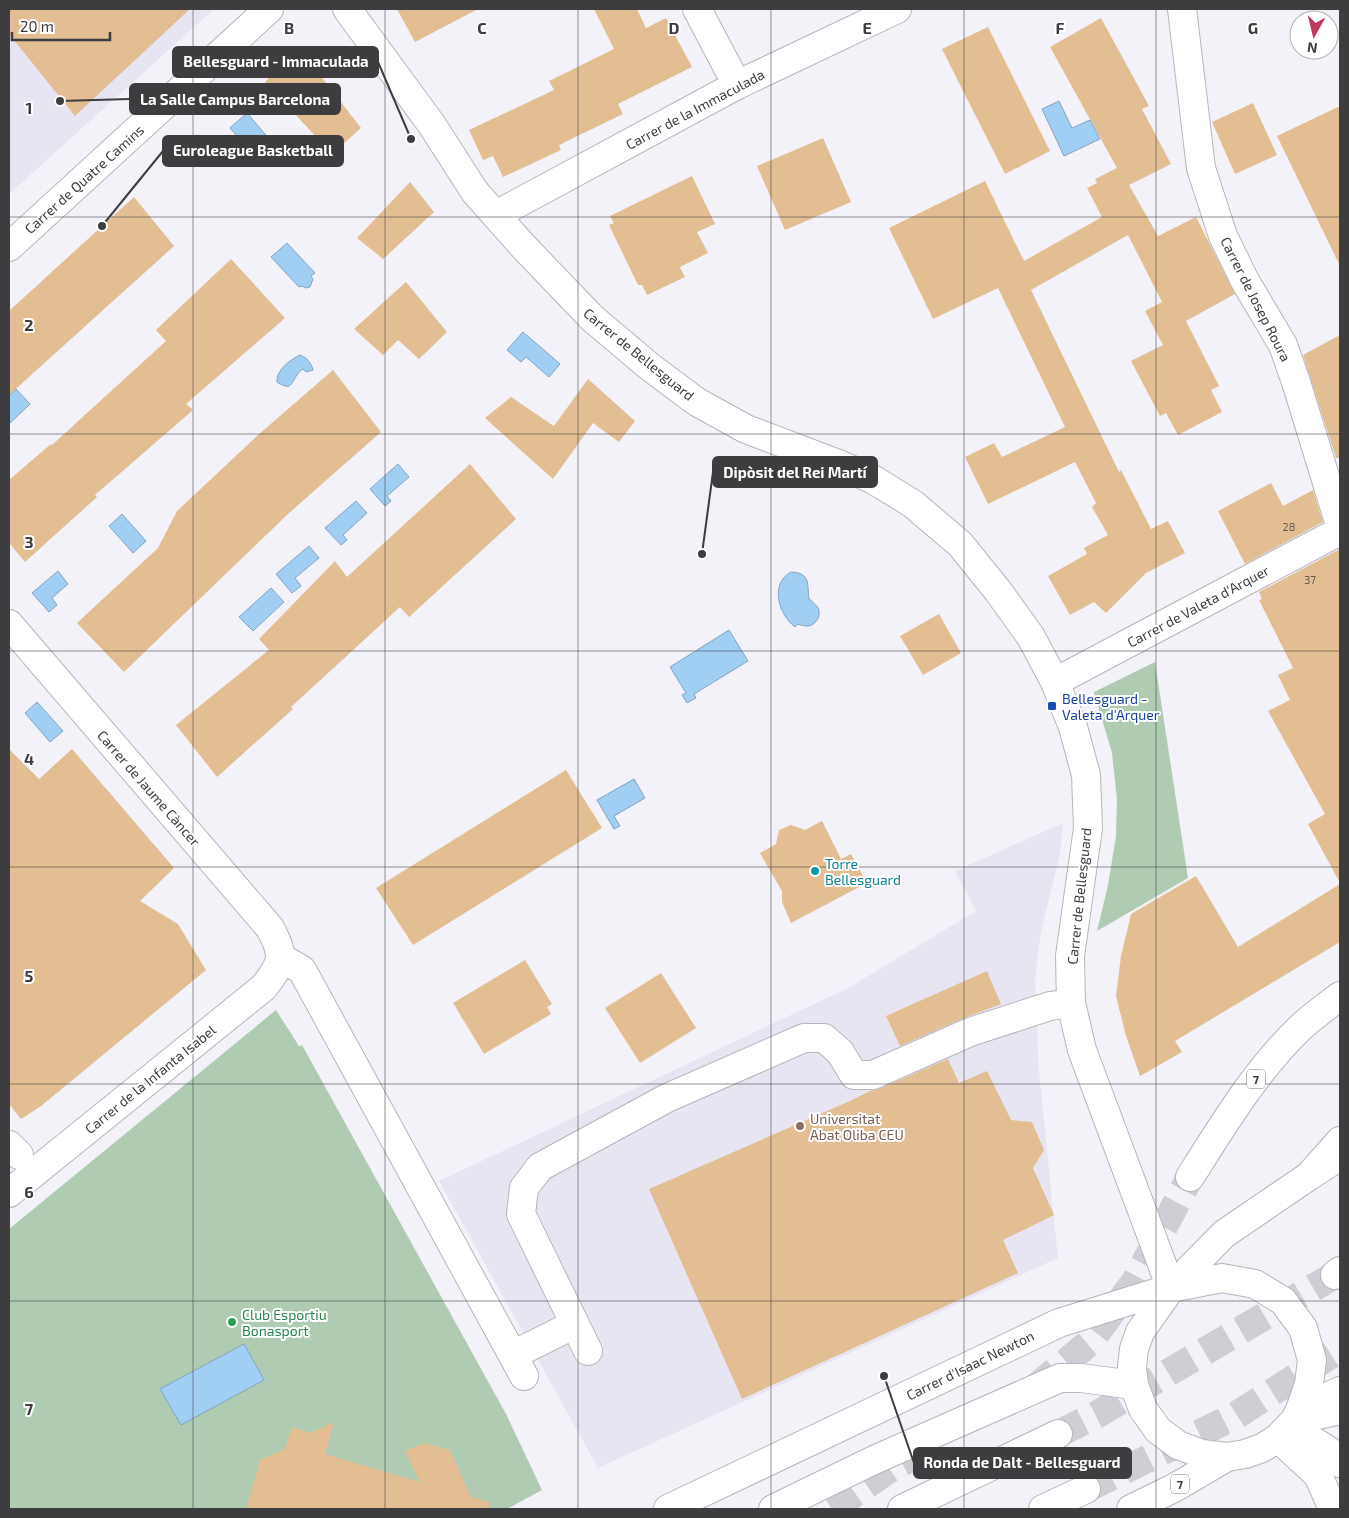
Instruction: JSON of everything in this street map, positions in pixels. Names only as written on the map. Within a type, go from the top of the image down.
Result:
[{"type":"main road","name":"Carrer de Quatre Camins","points":[[9,247],[269,9]]},
{"type":"main road","name":"Carrer de Bellesguard","points":[[347,9],[432,125],[475,192],[523,246],[592,318],[650,367],[697,402],[746,429],[841,465],[874,480],[913,504],[960,544],[1031,638],[1055,682],[1074,727],[1086,775],[1088,828],[1070,956],[1071,1002],[1082,1050],[1170,1288]]},
{"type":"main road","points":[[697,9],[737,85]]},
{"type":"main road","name":"Carrer de la Immaculada","points":[[496,215],[737,85],[897,9]]},
{"type":"main road","name":"Carrer de Josep Roura","points":[[1182,9],[1201,168],[1223,236],[1245,281],[1283,345],[1340,525]]},
{"type":"main road","name":"Carrer de Valeta d'Arquer","points":[[1055,682],[1340,531]]},
{"type":"main road","name":"Carrer de Jaume Càncer","points":[[9,624],[270,928],[279,944],[280,957]]},
{"type":"main road","points":[[280,957],[302,970],[518,1365],[575,1324]]},
{"type":"main road","name":"Carrer de la Infanta Isabel","points":[[9,1193],[264,987],[278,968],[280,957]]},
{"type":"main road","name":"7","points":[[1190,1177],[1251,1085],[1278,1052],[1301,1027],[1340,996]]},
{"type":"main road","points":[[588,1351],[521,1214],[524,1188],[540,1167],[667,1098],[804,1038],[824,1038],[840,1052],[854,1076],[872,1075],[970,1032],[1050,1006],[1071,1002]]},
{"type":"main road","points":[[1309,1176],[1340,1141]]},
{"type":"main road","points":[[1340,1156],[1224,1234],[1170,1288],[1140,1332],[1134,1349],[1132,1367],[1134,1385],[1143,1409],[1158,1430],[1178,1445],[1202,1454],[1227,1457],[1245,1454],[1262,1448],[1291,1423],[1340,1391]]},
{"type":"main road","name":"Carrer d'Isaac Newton","points":[[668,1509],[1059,1323],[1170,1288],[1222,1278],[1255,1284],[1283,1301],[1303,1328],[1312,1360],[1309,1384],[1291,1423]]},
{"type":"main road","points":[[773,1509],[874,1460],[1060,1378],[1081,1378],[1134,1385]]},
{"type":"main road","points":[[1291,1423],[1340,1410]]},
{"type":"main road","points":[[1291,1423],[1329,1451],[1340,1463]]},
{"type":"main road","points":[[1291,1423],[1333,1509]]},
{"type":"main road","points":[[902,1509],[1058,1434]]},
{"type":"main road","name":"7","points":[[1132,1509],[1174,1488],[1227,1457]]},
{"type":"main road","points":[[1043,1509],[1086,1489]]},
{"type":"shaded area","points":[[9,9],[214,9],[9,194]]},
{"type":"shaded area","name":"Universitat Abat Oliba CEU","points":[[1063,823],[1060,855],[1041,932],[1035,978],[1039,1071],[1058,1258],[598,1468],[439,1181],[848,988],[976,911],[955,871]]},
{"type":"green space","points":[[1155,662],[1188,878],[1097,931],[1108,885],[1116,836],[1117,800],[1112,753],[1094,692]]},
{"type":"green space","name":"Club Esportiu Bonasport","points":[[276,1010],[299,1046],[302,1045],[506,1414],[542,1490],[507,1509],[9,1509],[9,1229]]},
{"type":"water","points":[[1059,101],[1072,128],[1090,120],[1100,139],[1064,156],[1042,109]]},
{"type":"water","points":[[247,113],[277,148],[260,163],[230,128]]},
{"type":"water","points":[[287,243],[315,273],[311,276],[313,279],[310,287],[299,287],[271,257]]},
{"type":"water","points":[[523,332],[560,364],[549,377],[526,357],[521,362],[507,350]]},
{"type":"water","points":[[300,355],[305,357],[313,370],[306,372],[303,369],[290,386],[277,382],[281,370]]},
{"type":"water","points":[[16,389],[30,404],[9,424],[9,396]]},
{"type":"water","points":[[398,464],[409,477],[387,496],[391,501],[385,506],[370,489]]},
{"type":"water","points":[[356,501],[367,513],[343,535],[347,540],[341,545],[325,528]]},
{"type":"water","points":[[122,514],[146,541],[133,553],[109,526]]},
{"type":"water","points":[[309,546],[319,558],[295,578],[301,586],[292,593],[276,574]]},
{"type":"water","points":[[58,571],[68,584],[52,598],[57,605],[49,612],[32,593]]},
{"type":"water","points":[[791,572],[802,575],[807,580],[809,599],[819,611],[815,623],[812,625],[804,626],[798,624],[795,627],[789,622],[781,607],[778,592],[780,584],[784,577]]},
{"type":"water","points":[[271,588],[284,602],[253,631],[239,617]]},
{"type":"water","points":[[729,630],[748,661],[694,694],[696,698],[687,703],[682,695],[686,693],[670,667]]},
{"type":"water","points":[[37,702],[63,731],[50,742],[25,713]]},
{"type":"water","points":[[634,779],[645,798],[614,816],[620,826],[614,829],[597,800]]},
{"type":"water","points":[[244,1344],[264,1380],[181,1425],[160,1389]]},
{"type":"building","points":[[9,9],[190,9],[75,116],[9,34]]},
{"type":"building","points":[[397,9],[478,9],[415,42]]},
{"type":"building","points":[[594,9],[637,9],[646,28],[666,18],[692,67],[618,104],[623,114],[559,145],[561,150],[503,177],[493,156],[483,160],[469,130],[554,90],[549,81],[614,49]]},
{"type":"building","points":[[1101,18],[1149,106],[1142,109],[1171,164],[1129,185],[1158,236],[1196,217],[1235,294],[1186,321],[1219,386],[1211,390],[1222,412],[1178,435],[1166,413],[1160,416],[1131,361],[1163,345],[1145,311],[1162,302],[1128,235],[1031,290],[1119,472],[1121,470],[1151,529],[1168,521],[1185,553],[1146,573],[1106,613],[1094,602],[1070,615],[1048,576],[1087,554],[1084,548],[1108,535],[1092,507],[1096,503],[1075,462],[988,504],[965,457],[994,443],[1002,457],[1065,427],[998,288],[933,319],[889,228],[985,181],[1024,261],[1102,217],[1087,188],[1097,183],[1095,179],[1117,168],[1050,47]]},
{"type":"building","points":[[988,27],[1050,151],[1005,174],[942,49]]},
{"type":"building","points":[[300,49],[361,128],[332,154],[265,82]]},
{"type":"building","points":[[1253,103],[1277,155],[1235,174],[1212,122]]},
{"type":"building","points":[[1340,106],[1340,266],[1277,136]]},
{"type":"building","points":[[823,138],[851,202],[785,230],[757,166]]},
{"type":"building","points":[[692,176],[715,224],[697,232],[708,253],[680,267],[685,277],[647,295],[642,285],[638,285],[609,225],[614,223],[610,216]]},
{"type":"building","points":[[410,182],[434,212],[383,259],[357,238]]},
{"type":"building","points":[[134,197],[174,246],[9,395],[9,311]]},
{"type":"building","points":[[231,259],[285,318],[186,404],[193,410],[95,495],[97,497],[25,562],[9,543],[9,480],[52,445],[166,341],[156,330]]},
{"type":"building","points":[[406,282],[447,332],[419,359],[398,340],[383,355],[354,329]]},
{"type":"building","points":[[1340,335],[1340,458],[1336,458],[1303,355]]},
{"type":"building","points":[[333,370],[381,432],[289,513],[124,672],[77,623],[158,548],[177,511],[258,435]]},
{"type":"building","points":[[588,379],[635,421],[619,442],[593,423],[553,479],[485,418],[511,397],[554,426]]},
{"type":"building","points":[[470,464],[516,519],[409,617],[400,607],[291,707],[293,709],[217,777],[176,725],[269,650],[259,639],[335,561],[347,577]]},
{"type":"building","points":[[1271,483],[1283,506],[1313,490],[1323,522],[1245,564],[1218,511]]},
{"type":"building","points":[[1340,549],[1340,883],[1308,824],[1325,814],[1268,711],[1290,700],[1278,675],[1293,668],[1259,600],[1262,599],[1259,592]]},
{"type":"building","points":[[939,614],[961,653],[923,675],[900,636]]},
{"type":"building","points":[[9,749],[39,779],[72,749],[174,868],[140,901],[178,924],[206,970],[41,1106],[21,1119],[9,1104]]},
{"type":"building","points":[[566,770],[602,828],[413,945],[376,888]]},
{"type":"building","name":"Torre Bellesguard","points":[[822,821],[841,859],[851,854],[867,883],[791,923],[782,902],[782,891],[760,853],[776,844],[779,830],[791,825],[805,830]]},
{"type":"building","points":[[1196,876],[1238,947],[1340,884],[1340,942],[1175,1041],[1182,1052],[1140,1076],[1126,1036],[1116,996],[1121,956],[1131,914]]},
{"type":"building","points":[[525,960],[552,1004],[547,1007],[551,1014],[484,1054],[453,1003]]},
{"type":"building","points":[[987,971],[1001,1004],[900,1046],[886,1016]]},
{"type":"building","points":[[661,973],[696,1028],[640,1063],[605,1008]]},
{"type":"building","points":[[948,1059],[959,1083],[987,1071],[1011,1120],[1032,1122],[1044,1150],[1033,1168],[1054,1215],[1003,1240],[1018,1273],[742,1399],[649,1189],[870,1091],[879,1089]]},
{"type":"building","points":[[334,1422],[325,1454],[420,1482],[405,1451],[424,1443],[450,1450],[471,1497],[490,1502],[489,1509],[246,1509],[260,1460],[285,1449],[292,1427],[310,1433]]},
{"type":"tunnel","points":[[1034,1389],[1089,1343],[1136,1280],[1190,1177]]},
{"type":"tunnel","points":[[1058,1434],[1096,1415],[1335,1275]]},
{"type":"tunnel","points":[[1086,1489],[1235,1416],[1340,1349]]},
{"type":"tunnel","points":[[832,1509],[891,1468],[934,1446]]},
{"type":"place","name":"La Salle Campus Barcelona","points":[[60,101]]},
{"type":"place","name":"Bellesguard - Immaculada","points":[[411,139]]},
{"type":"place","name":"Euroleague Basketball","points":[[102,226]]},
{"type":"place","name":"Dipòsit del Rei Martí","points":[[702,554]]},
{"type":"place","name":"Bellesguard - Valeta d'Arquer","points":[[1052,706]]},
{"type":"place","name":"Torre Bellesguard","points":[[815,871]]},
{"type":"place","name":"Universitat Abat Oliba CEU","points":[[800,1126]]},
{"type":"place","name":"Club Esportiu Bonasport","points":[[232,1322]]},
{"type":"place","name":"Ronda de Dalt - Bellesguard","points":[[884,1376]]}]
